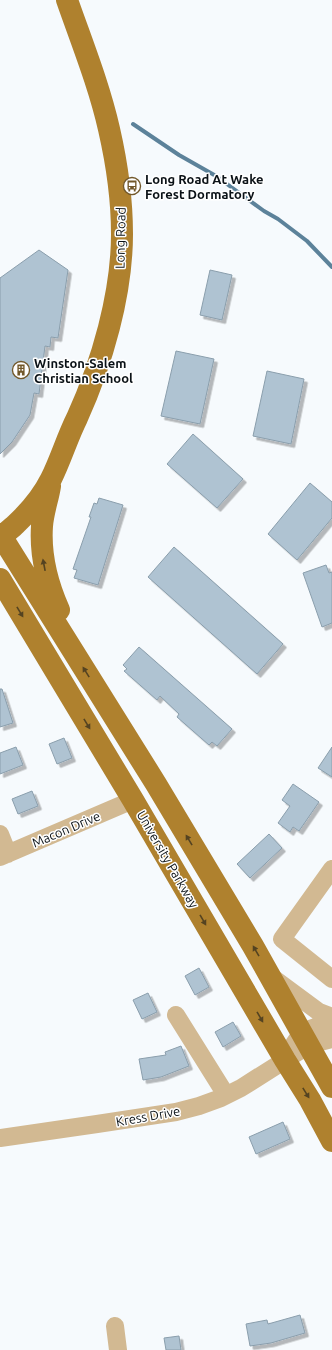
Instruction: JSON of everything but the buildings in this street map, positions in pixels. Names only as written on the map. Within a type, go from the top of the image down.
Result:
[{"type":"main road","name":"Long Road","points":[[0,532],[16,524],[41,496],[51,480],[84,402],[106,339],[119,277],[122,235],[121,204],[114,155],[100,97],[67,0]]},
{"type":"main road","name":"Long Road","points":[[0,532],[30,495],[63,450]]},
{"type":"main road","points":[[51,480],[42,524],[41,549],[46,574],[66,626],[67,642]]},
{"type":"main road","name":"University Parkway","points":[[0,532],[156,784],[271,977],[330,1084]]},
{"type":"main road","name":"University Parkway","points":[[0,579],[133,800],[285,1060],[310,1100],[332,1141]]},
{"type":"main road","points":[[330,1084],[332,1060]]},
{"type":"street","name":"Macon Drive","points":[[4,856],[133,800]]},
{"type":"street","points":[[0,834],[4,856]]},
{"type":"street","points":[[332,869],[282,939],[332,979]]},
{"type":"street","points":[[271,977],[319,1012],[332,1017]]},
{"type":"street","points":[[176,1015],[226,1095]]},
{"type":"street","points":[[306,1040],[313,1028],[332,1023]]},
{"type":"street","points":[[306,1040],[332,1039]]},
{"type":"street","name":"Kress Drive","points":[[0,1138],[176,1112],[199,1106],[241,1088],[285,1060],[306,1040]]},
{"type":"street","points":[[115,1326],[118,1350]]},
{"type":"waterway","points":[[133,124],[179,155],[216,176],[264,211],[278,219],[307,241],[332,267]]},
{"type":"place","name":"Long Road At Wake Forest Dormatory","points":[[132,186]]},
{"type":"place","name":"Winston-Salem Christian School","points":[[21,370]]}]
